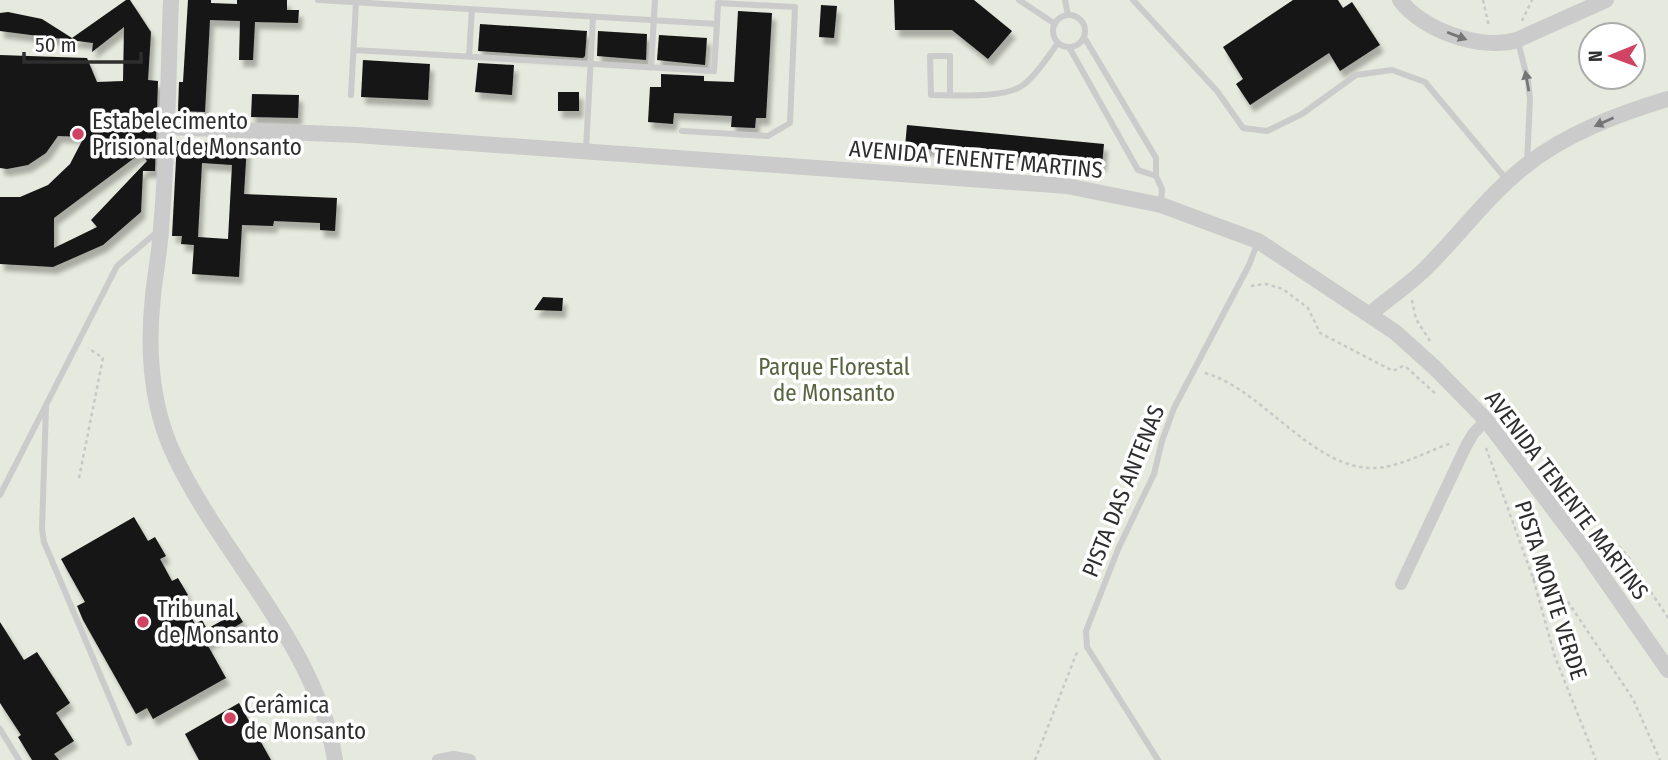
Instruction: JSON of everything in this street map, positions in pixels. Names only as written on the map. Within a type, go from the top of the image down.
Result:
[{"type":"street","points":[[171,0],[162,229],[153,298],[150,363],[155,395],[181,468],[218,533],[289,641],[307,677],[329,726],[335,760]]},
{"type":"street","points":[[1400,0],[1404,6],[1430,24],[1464,40],[1504,43],[1517,40],[1606,0]]},
{"type":"street","points":[[1370,314],[1423,271],[1508,180],[1596,125],[1668,99]]},
{"type":"street","name":"AVENIDA TENENTE MARTINS","points":[[166,127],[330,134],[1067,186],[1161,205],[1258,241],[1370,314],[1395,332],[1435,368],[1486,420],[1534,482],[1668,670]]},
{"type":"street","points":[[1401,584],[1473,434],[1486,420]]},
{"type":"street","points":[[438,760],[454,757],[470,760]]},
{"type":"lane","points":[[317,0],[717,24]]},
{"type":"lane","points":[[651,67],[655,0]]},
{"type":"lane","points":[[1019,0],[1055,24]]},
{"type":"lane","points":[[1065,0],[1068,15]]},
{"type":"lane","points":[[1133,0],[1217,91],[1243,128],[1267,131],[1302,114],[1356,75],[1392,70],[1425,82],[1508,180]]},
{"type":"lane","points":[[351,95],[356,3]]},
{"type":"lane","points":[[354,50],[714,71],[718,3],[795,7],[790,123],[768,136],[682,131]]},
{"type":"lane","points":[[469,56],[472,10]]},
{"type":"lane","points":[[1068,15],[1078,18],[1085,26],[1084,37],[1079,44],[1069,47],[1058,43],[1054,34],[1055,24],[1068,15]]},
{"type":"lane","points":[[586,151],[593,17]]},
{"type":"lane","points":[[1084,37],[1156,158],[1156,176],[1162,189],[1161,205]]},
{"type":"lane","points":[[1517,40],[1530,99],[1528,168]]},
{"type":"lane","points":[[950,95],[950,56],[930,56],[931,95],[950,95],[1008,93],[1023,85],[1058,43]]},
{"type":"lane","points":[[1069,47],[1138,170],[1156,176]]},
{"type":"lane","points":[[0,495],[117,266],[162,229]]},
{"type":"lane","name":"PISTA DAS ANTENAS","points":[[1086,631],[1119,547],[1154,474],[1162,440],[1174,408],[1235,292],[1258,241]]},
{"type":"lane","points":[[46,407],[42,530],[44,542],[129,743]]},
{"type":"lane","points":[[1086,631],[1087,646],[1158,760]]},
{"type":"lane","points":[[0,729],[19,760]]},
{"type":"path","points":[[1483,0],[1489,35]]},
{"type":"path","points":[[1521,22],[1532,0]]},
{"type":"path","points":[[1235,292],[1266,284],[1283,289],[1308,308],[1320,333],[1393,371],[1406,367],[1437,394]]},
{"type":"path","points":[[79,343],[103,358],[79,478]]},
{"type":"path","points":[[1195,370],[1236,386],[1303,439],[1336,459],[1357,467],[1394,466],[1473,434]]},
{"type":"path","name":"PISTA MONTE VERDE","points":[[1473,434],[1481,438],[1485,445],[1533,578],[1555,657],[1596,760]]},
{"type":"path","points":[[1534,482],[1558,489],[1585,511],[1627,555],[1668,618]]},
{"type":"path","points":[[1533,578],[1568,602],[1633,699],[1660,760]]},
{"type":"path","points":[[1035,760],[1086,631]]},
{"type":"green space","name":"Parque Florestal de Monsanto","points":[[0,0],[1668,0],[1668,760],[0,760]]},
{"type":"building","name":"Estabelecimento Prisional de Monsanto","points":[[126,0],[130,0],[151,32],[148,80],[158,81],[155,171],[143,171],[141,212],[103,245],[53,267],[0,264],[0,197],[20,197],[48,185],[70,164],[84,137],[58,136],[46,153],[28,165],[0,168],[0,55],[87,58],[97,82],[123,81],[124,27],[92,52],[93,43],[0,31],[0,13],[8,12],[42,19],[72,38]],"holes":[[[141,153],[147,161],[91,220],[97,227],[54,248],[54,218]]]},
{"type":"building","points":[[188,0],[237,4],[237,0],[287,0],[287,10],[299,10],[298,23],[255,22],[253,60],[239,60],[240,21],[210,20],[205,112],[178,111],[179,82],[183,82]]},
{"type":"building","points":[[894,0],[974,0],[1012,31],[988,59],[952,30],[895,30]]},
{"type":"building","points":[[1293,0],[1338,0],[1343,8],[1352,2],[1380,45],[1340,71],[1329,53],[1250,105],[1236,84],[1243,79],[1223,47]]},
{"type":"building","points":[[821,5],[837,6],[834,38],[819,37]]},
{"type":"building","points":[[738,11],[772,13],[766,118],[756,118],[755,128],[731,127],[732,116],[674,113],[673,124],[648,122],[650,87],[661,87],[661,74],[704,76],[704,81],[734,82]]},
{"type":"building","points":[[480,24],[587,31],[585,56],[478,51]]},
{"type":"building","points":[[598,31],[647,34],[646,60],[597,56]]},
{"type":"building","points":[[659,35],[707,38],[705,65],[657,60]]},
{"type":"building","points":[[363,60],[430,64],[428,100],[361,97]]},
{"type":"building","points":[[478,63],[514,65],[512,95],[475,92]]},
{"type":"building","points":[[558,92],[579,92],[579,111],[558,111]]},
{"type":"building","points":[[252,94],[299,95],[298,118],[251,117]]},
{"type":"building","points":[[907,125],[1104,144],[1102,165],[905,147]]},
{"type":"building","points":[[177,141],[247,145],[244,194],[337,198],[335,231],[320,230],[320,223],[274,221],[273,226],[242,225],[239,277],[192,274],[194,245],[181,244],[182,236],[172,236]],"holes":[[[202,163],[232,165],[228,239],[198,237]]]},
{"type":"building","points":[[543,297],[563,298],[562,311],[534,310]]},
{"type":"building","points":[[134,517],[148,541],[155,537],[166,556],[160,559],[172,581],[178,578],[188,595],[181,599],[195,624],[202,620],[207,629],[237,612],[243,622],[207,644],[226,678],[153,719],[147,708],[136,714],[83,620],[77,606],[85,602],[61,559]]},
{"type":"building","points":[[0,622],[24,660],[37,652],[70,703],[56,713],[74,741],[54,754],[59,760],[32,760],[18,737],[21,735],[0,703]]},
{"type":"building","name":"Cerâmica de Monsanto","points":[[239,703],[271,760],[199,760],[185,734]]},
{"type":"place","name":"Estabelecimento Prisional de Monsanto","points":[[78,134]]},
{"type":"place","name":"Tribunal de Monsanto","points":[[143,622]]},
{"type":"place","name":"Cerâmica de Monsanto","points":[[230,718]]}]
